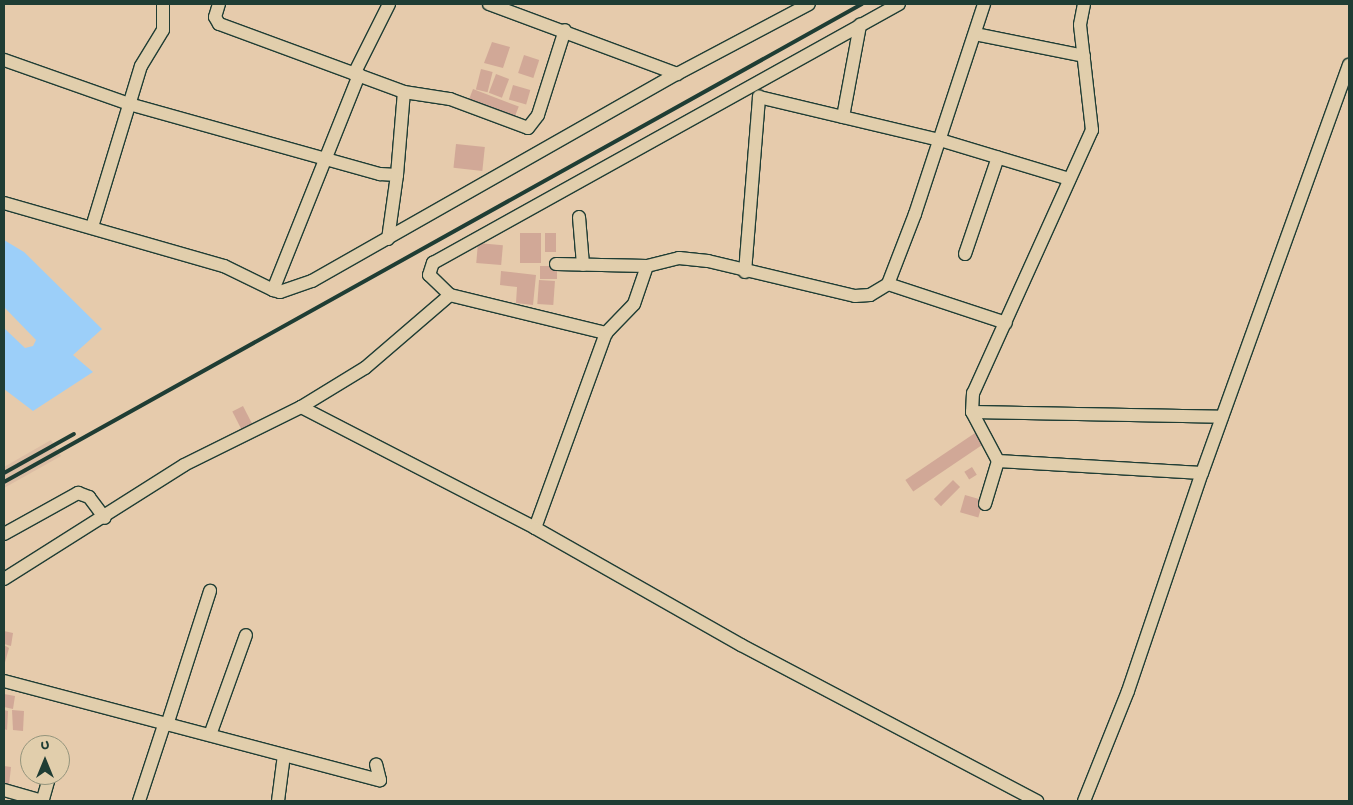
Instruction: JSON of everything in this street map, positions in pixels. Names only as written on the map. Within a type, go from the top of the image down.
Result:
[{"type":"street","points":[[92,227],[141,66],[163,30],[162,4]]},
{"type":"street","points":[[219,4],[215,17],[219,24],[404,92],[450,99],[528,128],[538,115],[565,30]]},
{"type":"street","points":[[273,290],[326,159],[357,74],[389,4]]},
{"type":"street","points":[[489,4],[565,30],[677,74]]},
{"type":"street","points":[[4,203],[224,266],[280,292],[312,281],[677,74],[809,4]]},
{"type":"street","points":[[606,333],[450,295],[429,275],[433,263],[899,4]]},
{"type":"street","points":[[556,264],[647,266],[679,258],[855,296],[870,295],[888,284],[940,140],[984,4]]},
{"type":"street","points":[[985,504],[998,461],[972,412],[971,398],[1092,130],[1080,25],[1084,4]]},
{"type":"street","points":[[843,117],[860,25]]},
{"type":"street","points":[[975,34],[1084,56]]},
{"type":"street","points":[[4,60],[129,104],[380,174],[397,174]]},
{"type":"street","points":[[1084,801],[1128,691],[1202,473],[1349,64]]},
{"type":"street","points":[[388,239],[397,174],[404,92]]},
{"type":"street","points":[[741,92],[940,140],[1069,179]]},
{"type":"street","points":[[746,272],[758,97]]},
{"type":"street","points":[[965,254],[998,156]]},
{"type":"street","points":[[579,217],[582,265]]},
{"type":"street","points":[[535,528],[606,333],[634,304],[647,266]]},
{"type":"street","points":[[888,284],[1006,323]]},
{"type":"street","points":[[4,579],[105,518],[184,465],[300,407],[365,368],[450,295]]},
{"type":"street","points":[[300,407],[535,528],[741,645],[1038,801]]},
{"type":"street","points":[[972,412],[1222,417]]},
{"type":"street","points":[[998,461],[1202,473]]},
{"type":"street","points":[[4,534],[78,492],[89,497],[105,518]]},
{"type":"street","points":[[139,801],[210,591]]},
{"type":"street","points":[[210,735],[246,635]]},
{"type":"street","points":[[4,681],[380,780],[376,764]]},
{"type":"street","points":[[278,801],[284,755]]},
{"type":"street","points":[[4,790],[42,800],[47,785]]},
{"type":"shaded area","points":[[51,440],[61,456],[4,488],[4,467]]},
{"type":"water","points":[[4,240],[24,252],[102,329],[73,355],[93,372],[33,411],[4,389],[4,328],[25,348],[33,346],[36,340],[4,307]]},
{"type":"building","points":[[492,42],[510,47],[503,68],[484,63]]},
{"type":"building","points":[[524,55],[539,60],[533,78],[518,73]]},
{"type":"building","points":[[481,69],[493,72],[488,92],[476,89]]},
{"type":"building","points":[[496,74],[509,79],[502,98],[489,93]]},
{"type":"building","points":[[513,85],[530,90],[526,104],[509,99]]},
{"type":"building","points":[[473,89],[519,107],[513,121],[468,103]]},
{"type":"building","points":[[456,144],[485,147],[482,171],[453,168]]},
{"type":"building","points":[[520,233],[541,233],[541,263],[520,263]]},
{"type":"building","points":[[545,233],[556,233],[556,252],[545,252]]},
{"type":"building","points":[[478,243],[503,245],[501,265],[476,263]]},
{"type":"building","points":[[540,266],[557,266],[557,279],[540,279]]},
{"type":"building","points":[[501,271],[536,275],[533,305],[516,303],[517,287],[500,285]]},
{"type":"building","points":[[539,280],[555,281],[553,305],[537,304]]},
{"type":"building","points":[[243,406],[252,424],[241,429],[232,411]]},
{"type":"building","points":[[975,433],[983,445],[913,492],[905,480]]},
{"type":"building","points":[[972,467],[977,475],[969,479],[964,472]]},
{"type":"building","points":[[953,480],[960,487],[941,506],[934,499]]},
{"type":"building","points":[[965,495],[983,500],[978,518],[960,512]]},
{"type":"building","points":[[4,631],[13,633],[11,646],[4,644]]},
{"type":"building","points":[[4,645],[9,648],[4,666]]},
{"type":"building","points":[[4,694],[15,696],[13,709],[4,707]]},
{"type":"building","points":[[4,710],[8,711],[7,730],[4,729]]},
{"type":"building","points":[[12,710],[24,711],[23,731],[13,730]]},
{"type":"building","points":[[4,766],[11,767],[9,785],[4,785]]},
{"type":"railway","points":[[4,482],[862,4]]},
{"type":"railway","points":[[4,473],[74,434]]}]
